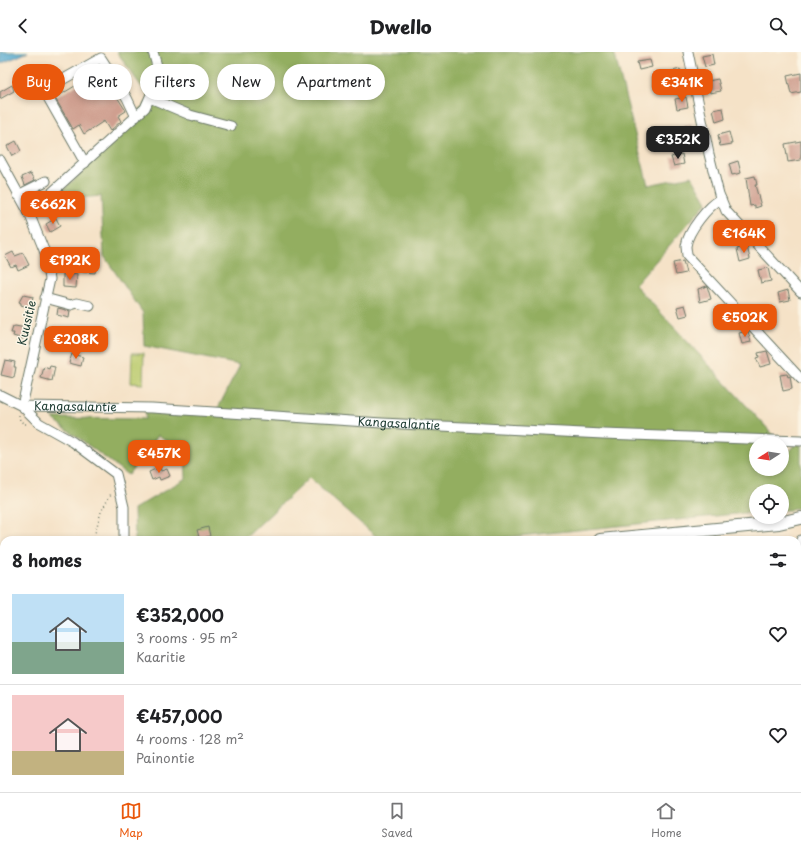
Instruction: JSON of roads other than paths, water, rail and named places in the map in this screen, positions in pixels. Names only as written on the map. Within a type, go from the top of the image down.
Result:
[{"type":"main road","points":[[642,536],[779,523],[801,518]]},
{"type":"street","points":[[152,52],[156,64]]},
{"type":"street","points":[[688,52],[709,154],[721,199],[726,211],[801,292]]},
{"type":"street","points":[[85,163],[46,94],[53,85],[101,58],[127,98],[136,117]]},
{"type":"street","points":[[29,213],[136,117],[145,108],[149,100]]},
{"type":"street","points":[[155,100],[190,115],[231,126]]},
{"type":"street","name":"Kuusitie","points":[[0,160],[29,213],[46,255],[50,278],[22,406]]},
{"type":"street","points":[[18,195],[46,181]]},
{"type":"street","points":[[721,199],[709,206],[693,231],[686,247],[687,256],[801,379]]},
{"type":"street","points":[[45,298],[71,305],[77,303],[90,306]]},
{"type":"street","name":"Kangasalantie","points":[[0,395],[22,406],[152,408],[564,432],[801,441]]},
{"type":"street","points":[[22,406],[40,423],[73,442],[116,474],[121,488],[124,507],[124,536]]},
{"type":"water","points":[[0,52],[28,52],[0,64]]}]
